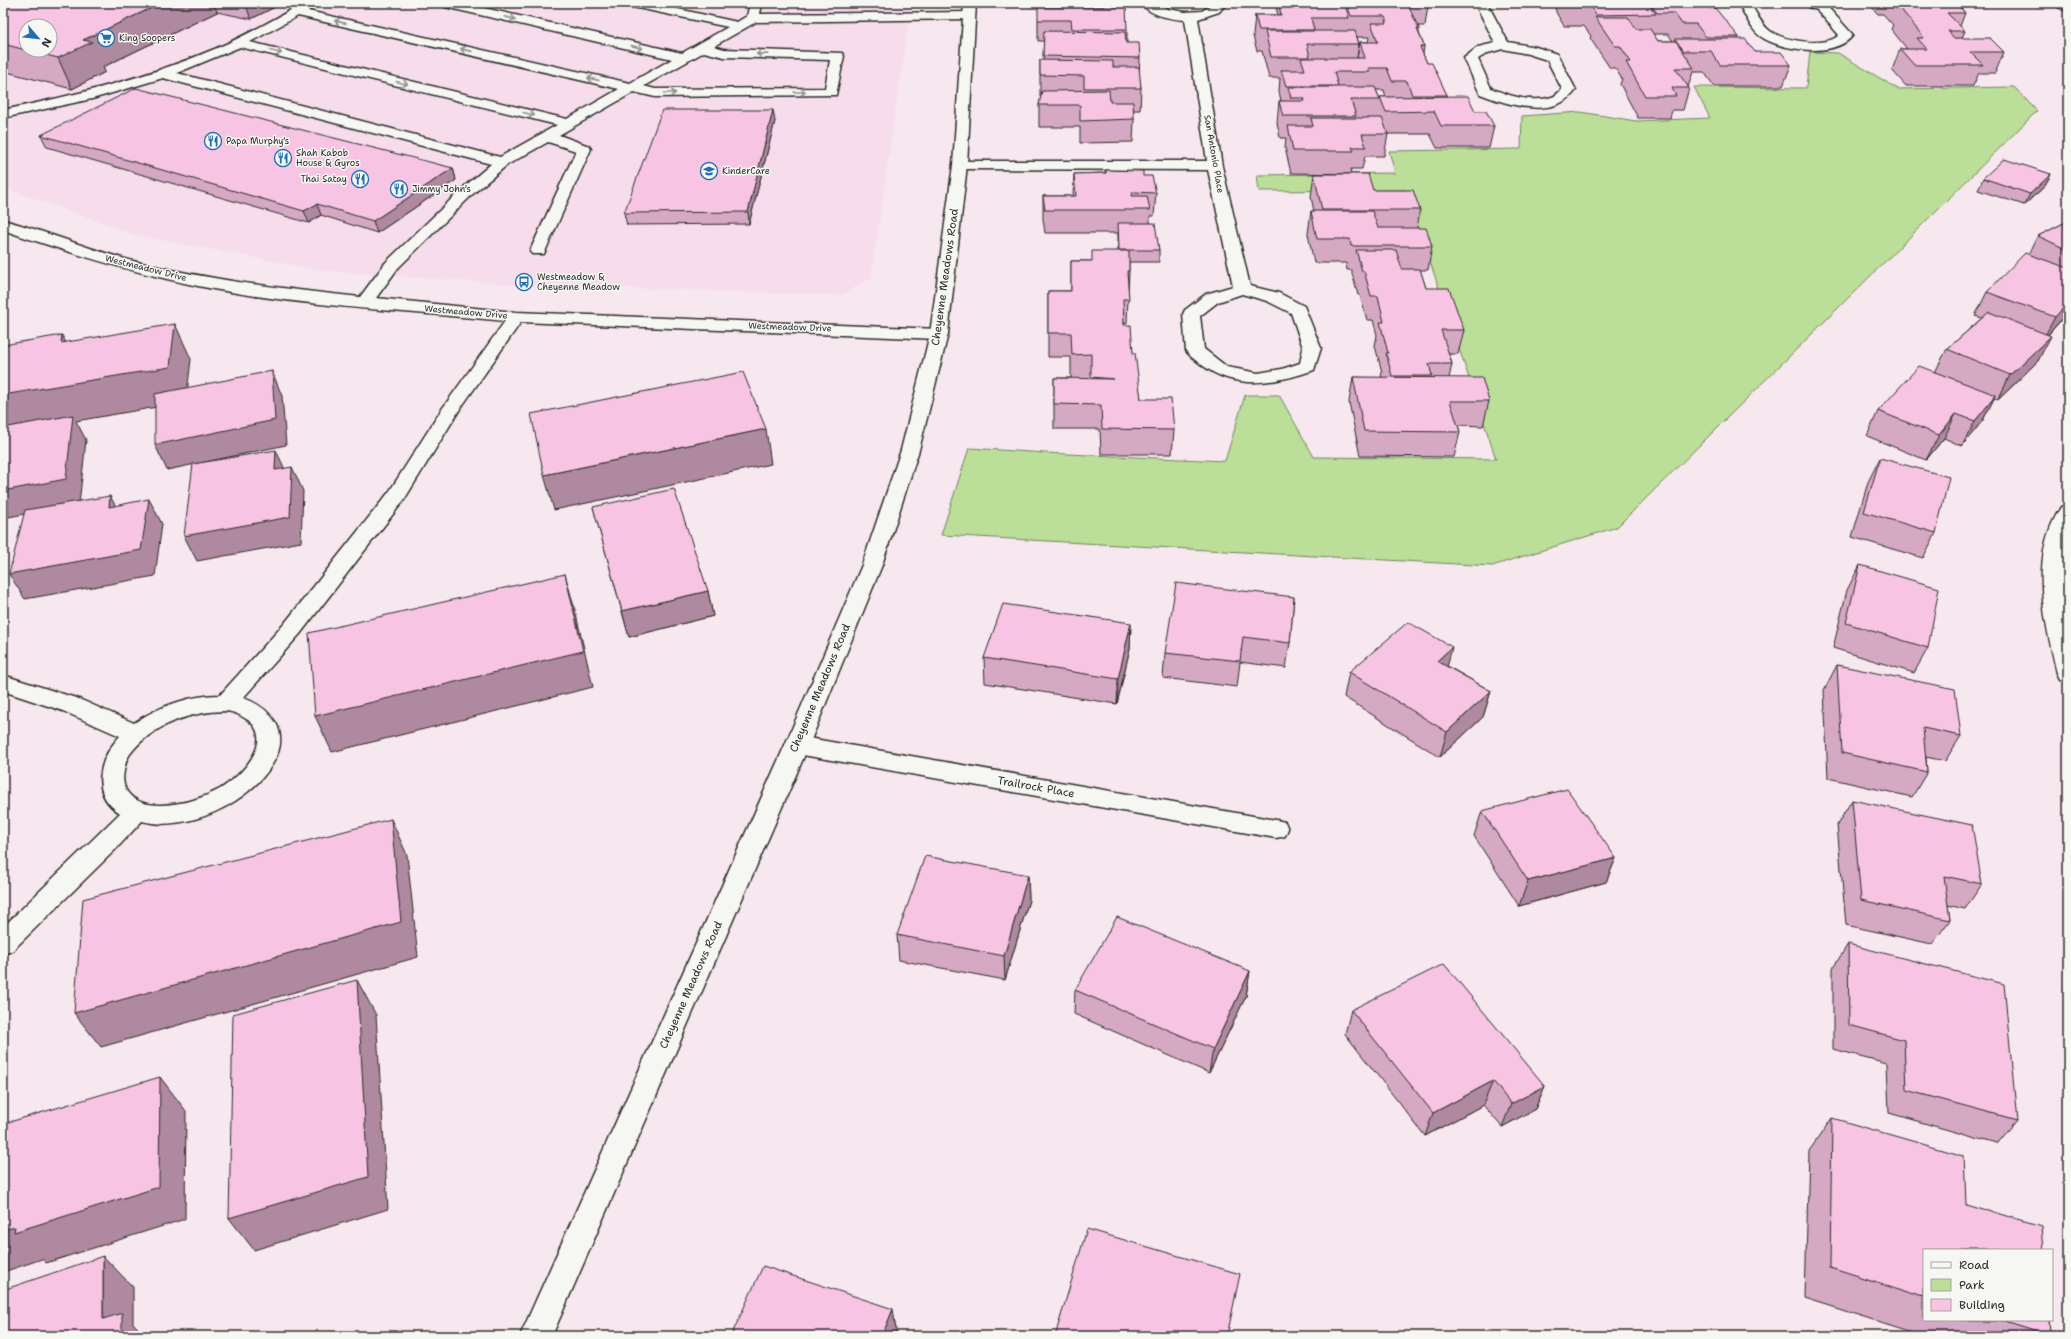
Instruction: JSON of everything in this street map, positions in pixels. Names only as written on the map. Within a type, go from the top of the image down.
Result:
[{"type":"street","points":[[3,114],[48,106],[111,90],[161,73],[238,43],[314,3]]},
{"type":"street","points":[[445,3],[684,58]]},
{"type":"street","points":[[633,3],[740,26]]},
{"type":"street","points":[[753,18],[756,3]]},
{"type":"street","points":[[1147,3],[1158,10],[1191,18],[1217,9],[1221,3]]},
{"type":"street","points":[[1481,3],[1503,45]]},
{"type":"street","points":[[1750,3],[1747,8],[1765,34],[1779,41],[1820,45],[1834,45],[1843,41],[1846,35],[1821,7],[1810,3]]},
{"type":"street","points":[[365,302],[392,266],[470,189],[502,162],[567,123],[753,18],[970,9]]},
{"type":"street","name":"Cheyenne Meadows Road","points":[[536,1336],[797,745],[872,564],[910,450],[939,334],[960,165],[970,9]]},
{"type":"street","points":[[296,12],[655,93],[831,92],[837,56],[724,53],[702,47]]},
{"type":"street","name":"San Antonio Place","points":[[1191,18],[1215,166],[1242,289]]},
{"type":"street","points":[[238,43],[567,123]]},
{"type":"street","points":[[1503,45],[1531,50],[1552,57],[1569,90],[1557,101],[1530,103],[1508,100],[1485,91],[1471,58],[1483,50],[1503,45]]},
{"type":"street","points":[[161,73],[502,162]]},
{"type":"street","points":[[538,251],[584,149],[546,136]]},
{"type":"street","points":[[960,165],[1215,166]]},
{"type":"street","name":"Westmeadow Drive","points":[[3,224],[68,247],[199,281],[292,296],[516,317],[939,334]]},
{"type":"street","points":[[1242,289],[1272,297],[1298,310],[1312,348],[1308,366],[1285,374],[1258,378],[1221,371],[1195,351],[1191,314],[1212,298],[1242,289]]},
{"type":"street","points":[[226,703],[292,629],[397,496],[451,409],[516,317]]},
{"type":"street","points":[[2068,511],[2060,528],[2052,562],[2052,601],[2068,673]]},
{"type":"street","points":[[3,682],[77,706],[107,718],[136,734]]},
{"type":"street","points":[[226,703],[246,707],[260,716],[269,731],[269,749],[259,768],[241,786],[217,801],[195,809],[160,815],[136,811],[118,800],[110,785],[111,768],[120,751],[136,734],[156,720],[180,710],[204,704],[226,703]]},
{"type":"street","name":"Trailrock Place","points":[[797,745],[1276,829]]},
{"type":"street","points":[[3,942],[107,842],[136,811]]},
{"type":"shaded area","points":[[3,3],[911,3],[871,278],[842,295],[507,284],[319,270],[133,234],[3,187]]},
{"type":"green space","points":[[1810,52],[1838,53],[1898,89],[2014,87],[2037,111],[1617,527],[1492,566],[941,535],[969,448],[1225,461],[1245,395],[1279,395],[1314,457],[1496,459],[1406,190],[1259,191],[1257,175],[1395,173],[1389,151],[1521,149],[1522,116],[1580,112],[1636,121],[1710,118],[1694,87],[1806,88]]},
{"type":"building","points":[[3,3],[162,3],[83,40],[92,42],[58,58],[58,18],[18,18],[18,48],[3,44]]},
{"type":"building","points":[[1071,3],[1103,3],[1103,5],[1071,5]]},
{"type":"building","points":[[1310,3],[1310,4],[1282,4]]},
{"type":"building","points":[[1346,3],[1428,3],[1428,5],[1408,5],[1419,29],[1417,29],[1424,46],[1420,47],[1423,54],[1427,63],[1432,63],[1447,95],[1412,95],[1407,81],[1392,81],[1387,68],[1368,68],[1370,72],[1334,72],[1338,86],[1286,86],[1281,70],[1305,70],[1301,58],[1365,58],[1360,42],[1378,42],[1371,23],[1387,23],[1385,16],[1351,16]]},
{"type":"building","points":[[1568,3],[1648,3],[1656,14],[1596,15],[1589,5],[1569,5]]},
{"type":"building","points":[[1650,3],[1706,3],[1710,8],[1715,8],[1739,37],[1706,37],[1696,24],[1682,24],[1674,13],[1657,13]]},
{"type":"building","points":[[1900,3],[1956,3],[1965,13],[1947,13],[1965,31],[1948,31],[1954,38],[1990,38],[2004,52],[1970,52],[1983,65],[1914,65],[1900,49],[1927,49],[1917,38],[1924,38],[1900,8],[1904,8]]},
{"type":"building","points":[[1279,5],[1345,5],[1349,18],[1311,18],[1314,30],[1259,30],[1255,15],[1281,15]]},
{"type":"building","points":[[1038,7],[1126,7],[1127,29],[1072,29],[1071,20],[1038,20]]},
{"type":"building","points":[[1595,17],[1628,17],[1636,29],[1650,29],[1658,41],[1676,41],[1694,68],[1675,68],[1689,88],[1672,88],[1676,96],[1645,96],[1626,62],[1631,62],[1620,46],[1615,46]]},
{"type":"building","points":[[1044,31],[1125,32],[1126,43],[1139,43],[1140,58],[1043,56]]},
{"type":"building","points":[[1265,31],[1355,31],[1359,44],[1307,44],[1310,57],[1271,57]]},
{"type":"building","points":[[1675,39],[1745,39],[1755,52],[1781,52],[1791,65],[1720,65],[1711,51],[1684,51]]},
{"type":"building","points":[[1040,60],[1113,61],[1113,67],[1139,67],[1141,88],[1084,88],[1084,76],[1040,75]]},
{"type":"building","points":[[1288,87],[1375,87],[1380,100],[1351,100],[1356,116],[1283,116],[1279,101],[1305,101],[1304,98],[1291,98]]},
{"type":"building","points":[[136,88],[453,168],[373,221],[317,204],[304,211],[41,135]]},
{"type":"building","points":[[1109,90],[1110,102],[1133,102],[1134,119],[1080,121],[1080,105],[1039,105],[1042,91]]},
{"type":"building","points":[[1468,96],[1475,111],[1486,111],[1494,126],[1441,126],[1434,111],[1386,112],[1380,97]]},
{"type":"building","points":[[662,110],[773,110],[748,212],[624,213]]},
{"type":"building","points":[[1311,118],[1382,118],[1388,134],[1362,134],[1366,147],[1352,147],[1354,151],[1293,151],[1288,126],[1313,126]]},
{"type":"building","points":[[2004,159],[2051,174],[2030,194],[1983,178]]},
{"type":"building","points":[[1106,170],[1143,171],[1143,176],[1152,176],[1156,193],[1133,192],[1132,196],[1147,196],[1150,210],[1045,210],[1043,196],[1076,196],[1074,174],[1106,173]]},
{"type":"building","points":[[1314,174],[1368,174],[1373,190],[1413,190],[1420,210],[1322,210]]},
{"type":"building","points":[[1311,211],[1372,211],[1378,228],[1426,228],[1432,246],[1351,246],[1350,239],[1317,239]]},
{"type":"building","points":[[2068,221],[2068,250],[2038,236]]},
{"type":"building","points":[[1118,223],[1155,223],[1159,250],[1119,250]]},
{"type":"building","points":[[1356,250],[1396,250],[1402,269],[1420,269],[1426,288],[1449,288],[1464,330],[1441,330],[1452,364],[1429,364],[1432,376],[1392,376],[1380,322],[1384,322],[1378,296],[1371,296]]},
{"type":"building","points":[[1092,251],[1129,251],[1129,271],[1127,271],[1129,299],[1123,299],[1124,325],[1131,325],[1133,353],[1135,353],[1141,399],[1171,399],[1174,430],[1102,429],[1101,405],[1054,404],[1054,378],[1114,379],[1091,377],[1091,354],[1072,355],[1071,333],[1048,333],[1048,291],[1071,291],[1071,261],[1092,261]]},
{"type":"building","points":[[2025,253],[2068,268],[2068,303],[2055,317],[1987,292]]},
{"type":"building","points":[[1989,312],[2051,336],[2010,375],[1947,349]]},
{"type":"building","points":[[175,324],[170,367],[3,395],[3,345],[62,335],[61,343]]},
{"type":"building","points":[[1919,366],[1996,395],[1975,421],[1956,414],[1939,435],[1878,411]]},
{"type":"building","points":[[272,371],[275,420],[155,445],[155,394]]},
{"type":"building","points":[[743,372],[766,429],[544,475],[531,414]]},
{"type":"building","points":[[1353,377],[1482,378],[1489,401],[1450,401],[1460,432],[1364,431]]},
{"type":"building","points":[[73,415],[66,479],[3,491],[3,428]]},
{"type":"building","points":[[276,450],[275,470],[292,467],[290,517],[184,536],[193,464]]},
{"type":"building","points":[[1880,458],[1949,477],[1936,533],[1864,512]]},
{"type":"building","points":[[674,489],[708,591],[622,611],[593,507]]},
{"type":"building","points":[[110,496],[109,507],[149,499],[141,550],[9,574],[25,510]]},
{"type":"building","points":[[1860,565],[1939,588],[1928,648],[1846,623]]},
{"type":"building","points":[[565,574],[583,651],[315,716],[309,633]]},
{"type":"building","points":[[1176,583],[1294,597],[1290,643],[1243,637],[1240,661],[1165,653]]},
{"type":"building","points":[[1003,604],[1131,623],[1118,679],[984,658]]},
{"type":"building","points":[[1408,622],[1452,647],[1437,661],[1491,691],[1447,732],[1349,672]]},
{"type":"building","points":[[1837,665],[1955,689],[1961,736],[1923,728],[1927,772],[1842,753]]},
{"type":"building","points":[[1567,789],[1616,858],[1528,881],[1482,811]]},
{"type":"building","points":[[1852,800],[1972,825],[1982,884],[1944,876],[1950,920],[1861,900]]},
{"type":"building","points":[[391,819],[401,922],[74,1013],[83,899]]},
{"type":"building","points":[[925,856],[1028,875],[1004,956],[897,935]]},
{"type":"building","points":[[1117,917],[1250,971],[1213,1049],[1075,990]]},
{"type":"building","points":[[1848,944],[2004,984],[2017,1120],[1906,1090],[1904,1040],[1849,1025]]},
{"type":"building","points":[[1444,964],[1545,1086],[1511,1104],[1493,1081],[1433,1113],[1351,1010]]},
{"type":"building","points":[[357,980],[368,1177],[229,1218],[233,1014]]},
{"type":"building","points":[[160,1077],[159,1187],[14,1232],[15,1227],[3,1230],[3,1124]]},
{"type":"building","points":[[1832,1118],[1964,1156],[1966,1204],[2041,1227],[2043,1249],[1923,1249],[1923,1297],[1830,1267]]},
{"type":"building","points":[[1087,1229],[1240,1274],[1227,1336],[1055,1336]]},
{"type":"building","points":[[103,1256],[103,1319],[122,1313],[122,1336],[3,1336],[3,1290]]},
{"type":"building","points":[[763,1266],[893,1309],[882,1336],[731,1336]]},
{"type":"building","points":[[2002,1321],[2049,1321],[2050,1336]]},
{"type":"place","name":"King Soopers","points":[[106,38]]},
{"type":"place","name":"Papa Murphy's","points":[[213,141]]},
{"type":"place","name":"Shah Kabob House & Gyros","points":[[283,158]]},
{"type":"place","name":"KinderCare","points":[[709,171]]},
{"type":"place","name":"Thai Satay","points":[[360,179]]},
{"type":"place","name":"Jimmy John's","points":[[399,189]]},
{"type":"place","name":"Westmeadow & Cheyenne Meadow","points":[[524,282]]}]
